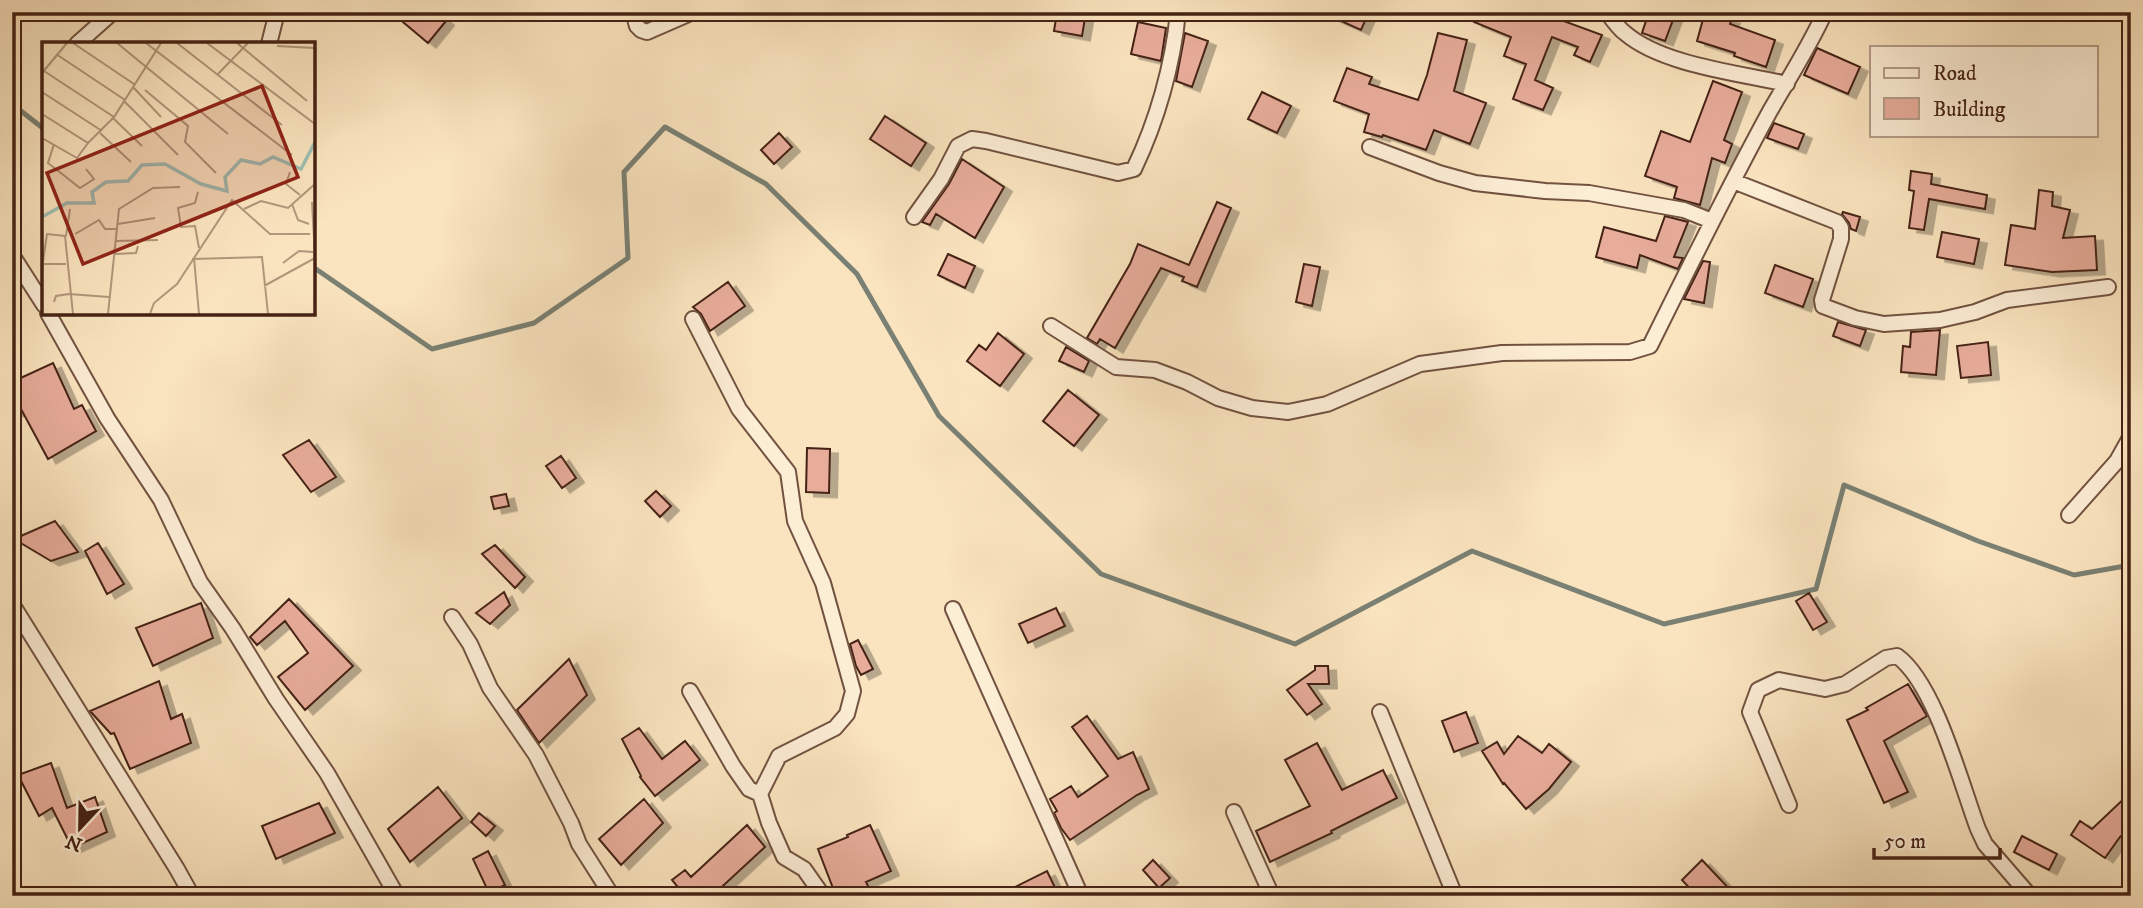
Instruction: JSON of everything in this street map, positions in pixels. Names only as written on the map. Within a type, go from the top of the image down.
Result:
[{"type":"street","points":[[79,42],[113,12]]},
{"type":"street","points":[[270,42],[277,12]]},
{"type":"street","points":[[633,12],[637,26],[647,32],[693,12]]},
{"type":"street","points":[[914,217],[941,179],[958,146],[972,139],[1118,173],[1134,169],[1163,90],[1178,12]]},
{"type":"street","points":[[1607,12],[1623,32],[1639,44],[1660,53],[1707,68],[1787,84]]},
{"type":"street","points":[[1051,326],[1116,368],[1155,370],[1240,405],[1288,412],[1327,404],[1420,364],[1502,353],[1630,352],[1650,346],[1713,221],[1825,12]]},
{"type":"street","points":[[1370,147],[1439,173],[1475,183],[1545,191],[1589,192],[1674,208],[1713,221]]},
{"type":"street","points":[[1734,181],[1836,222],[1841,228],[1841,239],[1822,300],[1823,306],[1855,318],[1884,324],[1940,320],[1976,312],[2007,300],[2108,287]]},
{"type":"street","points":[[12,255],[42,302]]},
{"type":"street","points":[[49,315],[107,418],[162,500],[200,582],[327,773],[397,896]]},
{"type":"street","points":[[693,319],[739,409],[788,472],[795,522],[822,583],[853,691],[846,714],[835,728],[779,756],[760,794],[784,857],[804,869],[823,896]]},
{"type":"street","points":[[2069,514],[2116,461],[2131,436]]},
{"type":"street","points":[[12,604],[192,896]]},
{"type":"street","points":[[953,609],[1081,896]]},
{"type":"street","points":[[452,617],[470,644],[490,688],[536,755],[579,844],[612,896]]},
{"type":"street","points":[[1789,805],[1750,712],[1758,690],[1779,680],[1825,689],[1844,684],[1886,658],[1897,656],[1909,664],[1930,699],[1985,844],[2030,896]]},
{"type":"street","points":[[690,691],[733,766],[749,789],[760,794]]},
{"type":"street","points":[[1380,712],[1455,896]]},
{"type":"street","points":[[1234,812],[1272,896]]},
{"type":"building","points":[[391,12],[436,12],[446,21],[428,43]]},
{"type":"building","points":[[1057,12],[1086,12],[1082,36],[1054,31]]},
{"type":"building","points":[[1321,12],[1369,12],[1361,30]]},
{"type":"building","points":[[1478,12],[1561,12],[1558,19],[1602,35],[1590,62],[1574,55],[1578,47],[1552,37],[1535,80],[1553,88],[1543,110],[1513,99],[1526,64],[1504,56],[1511,37],[1474,22]]},
{"type":"building","points":[[1649,12],[1676,12],[1665,41],[1642,33]]},
{"type":"building","points":[[1705,12],[1732,19],[1730,24],[1775,40],[1766,67],[1734,56],[1735,53],[1697,41]]},
{"type":"building","points":[[1138,22],[1166,28],[1161,61],[1131,54]]},
{"type":"building","points":[[1185,33],[1208,41],[1192,87],[1176,81]]},
{"type":"building","points":[[1438,33],[1467,40],[1454,91],[1486,103],[1470,144],[1434,130],[1426,150],[1383,135],[1382,137],[1364,132],[1369,114],[1334,101],[1347,68],[1372,77],[1369,84],[1418,100]]},
{"type":"building","points":[[1817,48],[1860,67],[1848,94],[1804,75]]},
{"type":"building","points":[[1713,81],[1742,92],[1724,140],[1732,144],[1725,163],[1712,158],[1700,205],[1674,198],[1677,187],[1645,176],[1661,131],[1690,142]]},
{"type":"building","points":[[1262,92],[1291,106],[1277,133],[1248,119]]},
{"type":"building","points":[[885,116],[926,143],[911,166],[870,139]]},
{"type":"building","points":[[1774,123],[1804,134],[1798,149],[1767,138]]},
{"type":"building","points":[[779,133],[792,147],[774,164],[761,150]]},
{"type":"building","points":[[962,159],[1004,187],[975,238],[936,214],[930,225],[922,222],[949,184]]},
{"type":"building","points":[[1911,171],[1932,174],[1931,184],[1987,195],[1985,209],[1929,199],[1924,230],[1909,228],[1914,191],[1909,190]]},
{"type":"building","points":[[2039,190],[2053,192],[2052,206],[2070,210],[2063,238],[2095,236],[2097,270],[2052,272],[2005,265],[2011,225],[2035,229]]},
{"type":"building","points":[[1217,202],[1231,208],[1197,287],[1182,281],[1184,277],[1161,268],[1115,348],[1100,339],[1097,344],[1087,338],[1130,264],[1138,244],[1189,265]]},
{"type":"building","points":[[1843,212],[1860,217],[1856,231],[1851,229]]},
{"type":"building","points":[[1665,216],[1688,222],[1674,257],[1683,258],[1678,269],[1640,255],[1637,268],[1596,257],[1604,227],[1656,241]]},
{"type":"building","points":[[1942,232],[1979,239],[1974,264],[1937,257]]},
{"type":"building","points":[[948,254],[975,266],[965,288],[938,275]]},
{"type":"building","points":[[1703,261],[1710,262],[1704,303],[1684,299]]},
{"type":"building","points":[[1304,264],[1320,267],[1312,306],[1296,302]]},
{"type":"building","points":[[1775,265],[1813,279],[1803,307],[1765,293]]},
{"type":"building","points":[[728,282],[745,306],[710,331],[701,314],[693,307]]},
{"type":"building","points":[[1838,322],[1866,330],[1860,346],[1833,336]]},
{"type":"building","points":[[1940,330],[1936,375],[1901,372],[1903,346],[1910,347],[1911,332]]},
{"type":"building","points":[[998,333],[1024,354],[1000,386],[967,361],[979,345],[986,350]]},
{"type":"building","points":[[1988,342],[1991,375],[1961,378],[1957,346]]},
{"type":"building","points":[[1066,347],[1089,361],[1084,372],[1059,361]]},
{"type":"building","points":[[53,363],[74,409],[82,405],[96,431],[48,459],[21,409],[12,413],[12,382]]},
{"type":"building","points":[[1068,390],[1099,415],[1074,446],[1043,421]]},
{"type":"building","points":[[309,440],[336,477],[311,492],[283,455]]},
{"type":"building","points":[[807,448],[830,449],[829,493],[806,492]]},
{"type":"building","points":[[561,456],[576,478],[562,488],[546,466]]},
{"type":"building","points":[[656,491],[671,506],[660,517],[645,501]]},
{"type":"building","points":[[506,494],[509,506],[494,509],[491,497]]},
{"type":"building","points":[[55,521],[78,552],[51,561],[14,539]]},
{"type":"building","points":[[98,543],[124,584],[107,594],[85,551]]},
{"type":"building","points":[[495,545],[525,577],[515,588],[482,554]]},
{"type":"building","points":[[504,592],[510,605],[490,624],[476,613]]},
{"type":"building","points":[[1809,593],[1827,622],[1813,630],[1796,601]]},
{"type":"building","points":[[289,599],[353,666],[305,710],[278,677],[308,653],[285,621],[257,645],[250,637]]},
{"type":"building","points":[[201,603],[213,638],[153,666],[136,628]]},
{"type":"building","points":[[1056,608],[1065,626],[1028,643],[1019,624]]},
{"type":"building","points":[[858,640],[873,669],[861,675],[850,644]]},
{"type":"building","points":[[569,659],[587,695],[539,743],[517,710]]},
{"type":"building","points":[[1315,666],[1328,666],[1329,684],[1308,684],[1322,704],[1307,715],[1287,690],[1315,670]]},
{"type":"building","points":[[159,681],[171,719],[182,714],[191,743],[130,769],[114,733],[111,734],[90,711]]},
{"type":"building","points":[[1908,684],[1927,716],[1884,741],[1908,792],[1884,803],[1847,720]]},
{"type":"building","points":[[1466,712],[1478,743],[1454,752],[1442,721]]},
{"type":"building","points":[[1087,716],[1118,759],[1133,752],[1149,789],[1070,840],[1061,828],[1054,813],[1057,811],[1050,799],[1071,786],[1078,797],[1108,776],[1072,727]]},
{"type":"building","points":[[639,728],[662,759],[685,741],[700,760],[655,796],[640,777],[622,739]]},
{"type":"building","points":[[1518,736],[1542,753],[1549,744],[1571,762],[1549,789],[1526,809],[1503,784],[1482,751],[1497,742],[1504,754]]},
{"type":"building","points":[[1317,743],[1342,790],[1383,770],[1397,798],[1270,862],[1256,831],[1310,806],[1285,760]]},
{"type":"building","points":[[51,763],[67,808],[95,797],[107,832],[72,848],[52,808],[39,816],[18,775]]},
{"type":"building","points":[[438,787],[462,818],[410,862],[388,829]]},
{"type":"building","points":[[2131,792],[2131,827],[2105,858],[2071,835],[2080,821],[2092,829]]},
{"type":"building","points":[[644,799],[663,823],[621,865],[599,839]]},
{"type":"building","points":[[319,803],[335,833],[276,859],[262,826]]},
{"type":"building","points":[[479,813],[495,826],[486,836],[471,822]]},
{"type":"building","points":[[747,825],[765,847],[712,896],[685,896],[672,880],[685,870],[691,877]]},
{"type":"building","points":[[870,825],[891,871],[866,882],[873,896],[836,896],[818,849]]},
{"type":"building","points":[[2022,836],[2057,854],[2049,870],[2014,852]]},
{"type":"building","points":[[488,851],[505,885],[489,893],[473,859]]},
{"type":"building","points":[[1153,860],[1170,878],[1159,888],[1143,870]]},
{"type":"building","points":[[1702,860],[1736,896],[1697,896],[1682,880]]},
{"type":"building","points":[[1047,871],[1059,896],[997,896]]},
{"type":"waterway","points":[[12,104],[42,127]]},
{"type":"waterway","points":[[315,268],[432,349],[534,323],[628,258],[624,172],[665,127],[766,184],[857,274],[939,416],[1101,574],[1295,644],[1472,551],[1664,624],[1816,589],[1844,485],[1978,541],[2074,575],[2131,565]]}]
